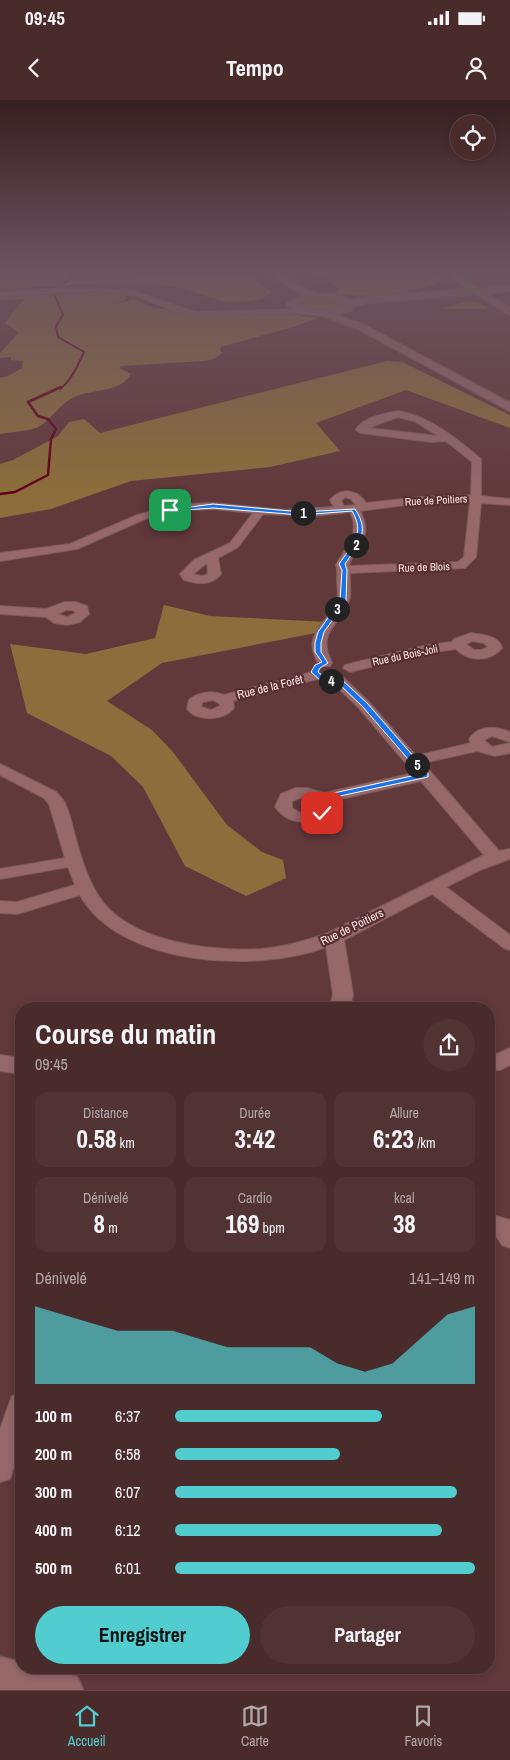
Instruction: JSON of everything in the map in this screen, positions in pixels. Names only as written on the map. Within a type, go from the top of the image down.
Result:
[{"type":"street","points":[[391,344],[510,408]]},
{"type":"street","points":[[400,344],[510,400]]},
{"type":"street","points":[[404,414],[411,416],[448,438],[431,439],[361,430],[362,427],[390,416],[404,414]]},
{"type":"street","name":"Rue de Blois","points":[[345,570],[461,565],[468,561],[476,499],[477,461],[448,438]]},
{"type":"street","name":"Rue de Poitiers","points":[[0,557],[73,547],[141,517],[182,507],[213,506],[301,513],[353,509],[421,500],[476,499],[510,502]]},
{"type":"street","points":[[325,663],[318,652],[321,632],[343,601],[345,570],[342,564],[361,535],[361,528],[353,509]]},
{"type":"street","points":[[212,558],[234,545],[261,510]]},
{"type":"street","points":[[0,610],[50,613]]},
{"type":"street","name":"Rue du Bois-Joli","points":[[350,668],[427,649],[460,645]]},
{"type":"street","points":[[337,662],[350,668],[352,671],[349,677],[339,681],[323,679],[316,675],[315,669],[325,663],[337,662]]},
{"type":"street","name":"Rue de la Forêt","points":[[224,699],[316,675]]},
{"type":"street","points":[[339,681],[364,705],[413,761],[503,856]]},
{"type":"street","points":[[479,746],[476,739],[486,732],[498,732],[510,738]]},
{"type":"street","points":[[413,761],[479,746],[494,752],[510,748]]},
{"type":"street","name":"Rue de Poitiers","points":[[0,769],[50,795],[56,803],[84,888],[100,912],[114,923],[151,941],[189,951],[266,954],[299,950],[334,938],[432,886],[503,856]]},
{"type":"street","points":[[322,798],[426,775]]},
{"type":"street","points":[[0,874],[75,861]]},
{"type":"street","points":[[432,886],[510,944]]},
{"type":"street","points":[[0,907],[18,908],[84,888]]},
{"type":"street","points":[[334,938],[343,994],[341,1002]]},
{"type":"street","points":[[495,1062],[500,1062],[510,1056]]},
{"type":"street","points":[[0,1063],[15,1065]]},
{"type":"street","points":[[495,1226],[504,1228],[510,1238]]},
{"type":"street","points":[[0,1469],[15,1423]]},
{"type":"street","points":[[0,1676],[64,1690]]},
{"type":"shaded area","points":[[8,344],[231,344],[221,347],[222,353],[214,359],[204,361],[121,366],[119,368],[131,374],[126,380],[113,388],[74,397],[38,427],[0,434],[0,378],[22,368],[23,361],[11,360],[11,357],[0,358],[0,353]]},
{"type":"shaded area","points":[[387,361],[402,362],[510,415],[510,428],[406,390],[316,423],[340,451],[270,467],[131,481],[51,509],[0,518],[0,464],[13,460],[58,436],[69,422],[84,419],[100,433]]},
{"type":"shaded area","points":[[164,605],[210,616],[328,622],[321,632],[162,663],[107,701],[152,730],[173,752],[227,825],[262,852],[283,860],[286,878],[246,896],[185,866],[143,787],[111,756],[27,713],[10,644],[86,654],[155,638]]},
{"type":"waterway","points":[[60,389],[71,377],[84,352],[70,344]]},
{"type":"waterway","points":[[0,494],[15,492],[48,475],[51,439],[56,429],[48,419],[38,416],[28,402],[61,387]]},
{"type":"route","points":[[170,510],[182,507],[213,506],[301,513],[354,510],[357,514],[361,535],[342,564],[345,570],[343,601],[321,632],[318,652],[325,663],[320,664],[314,672],[319,678],[339,681],[364,705],[426,775],[322,798],[326,806],[322,813]]}]
